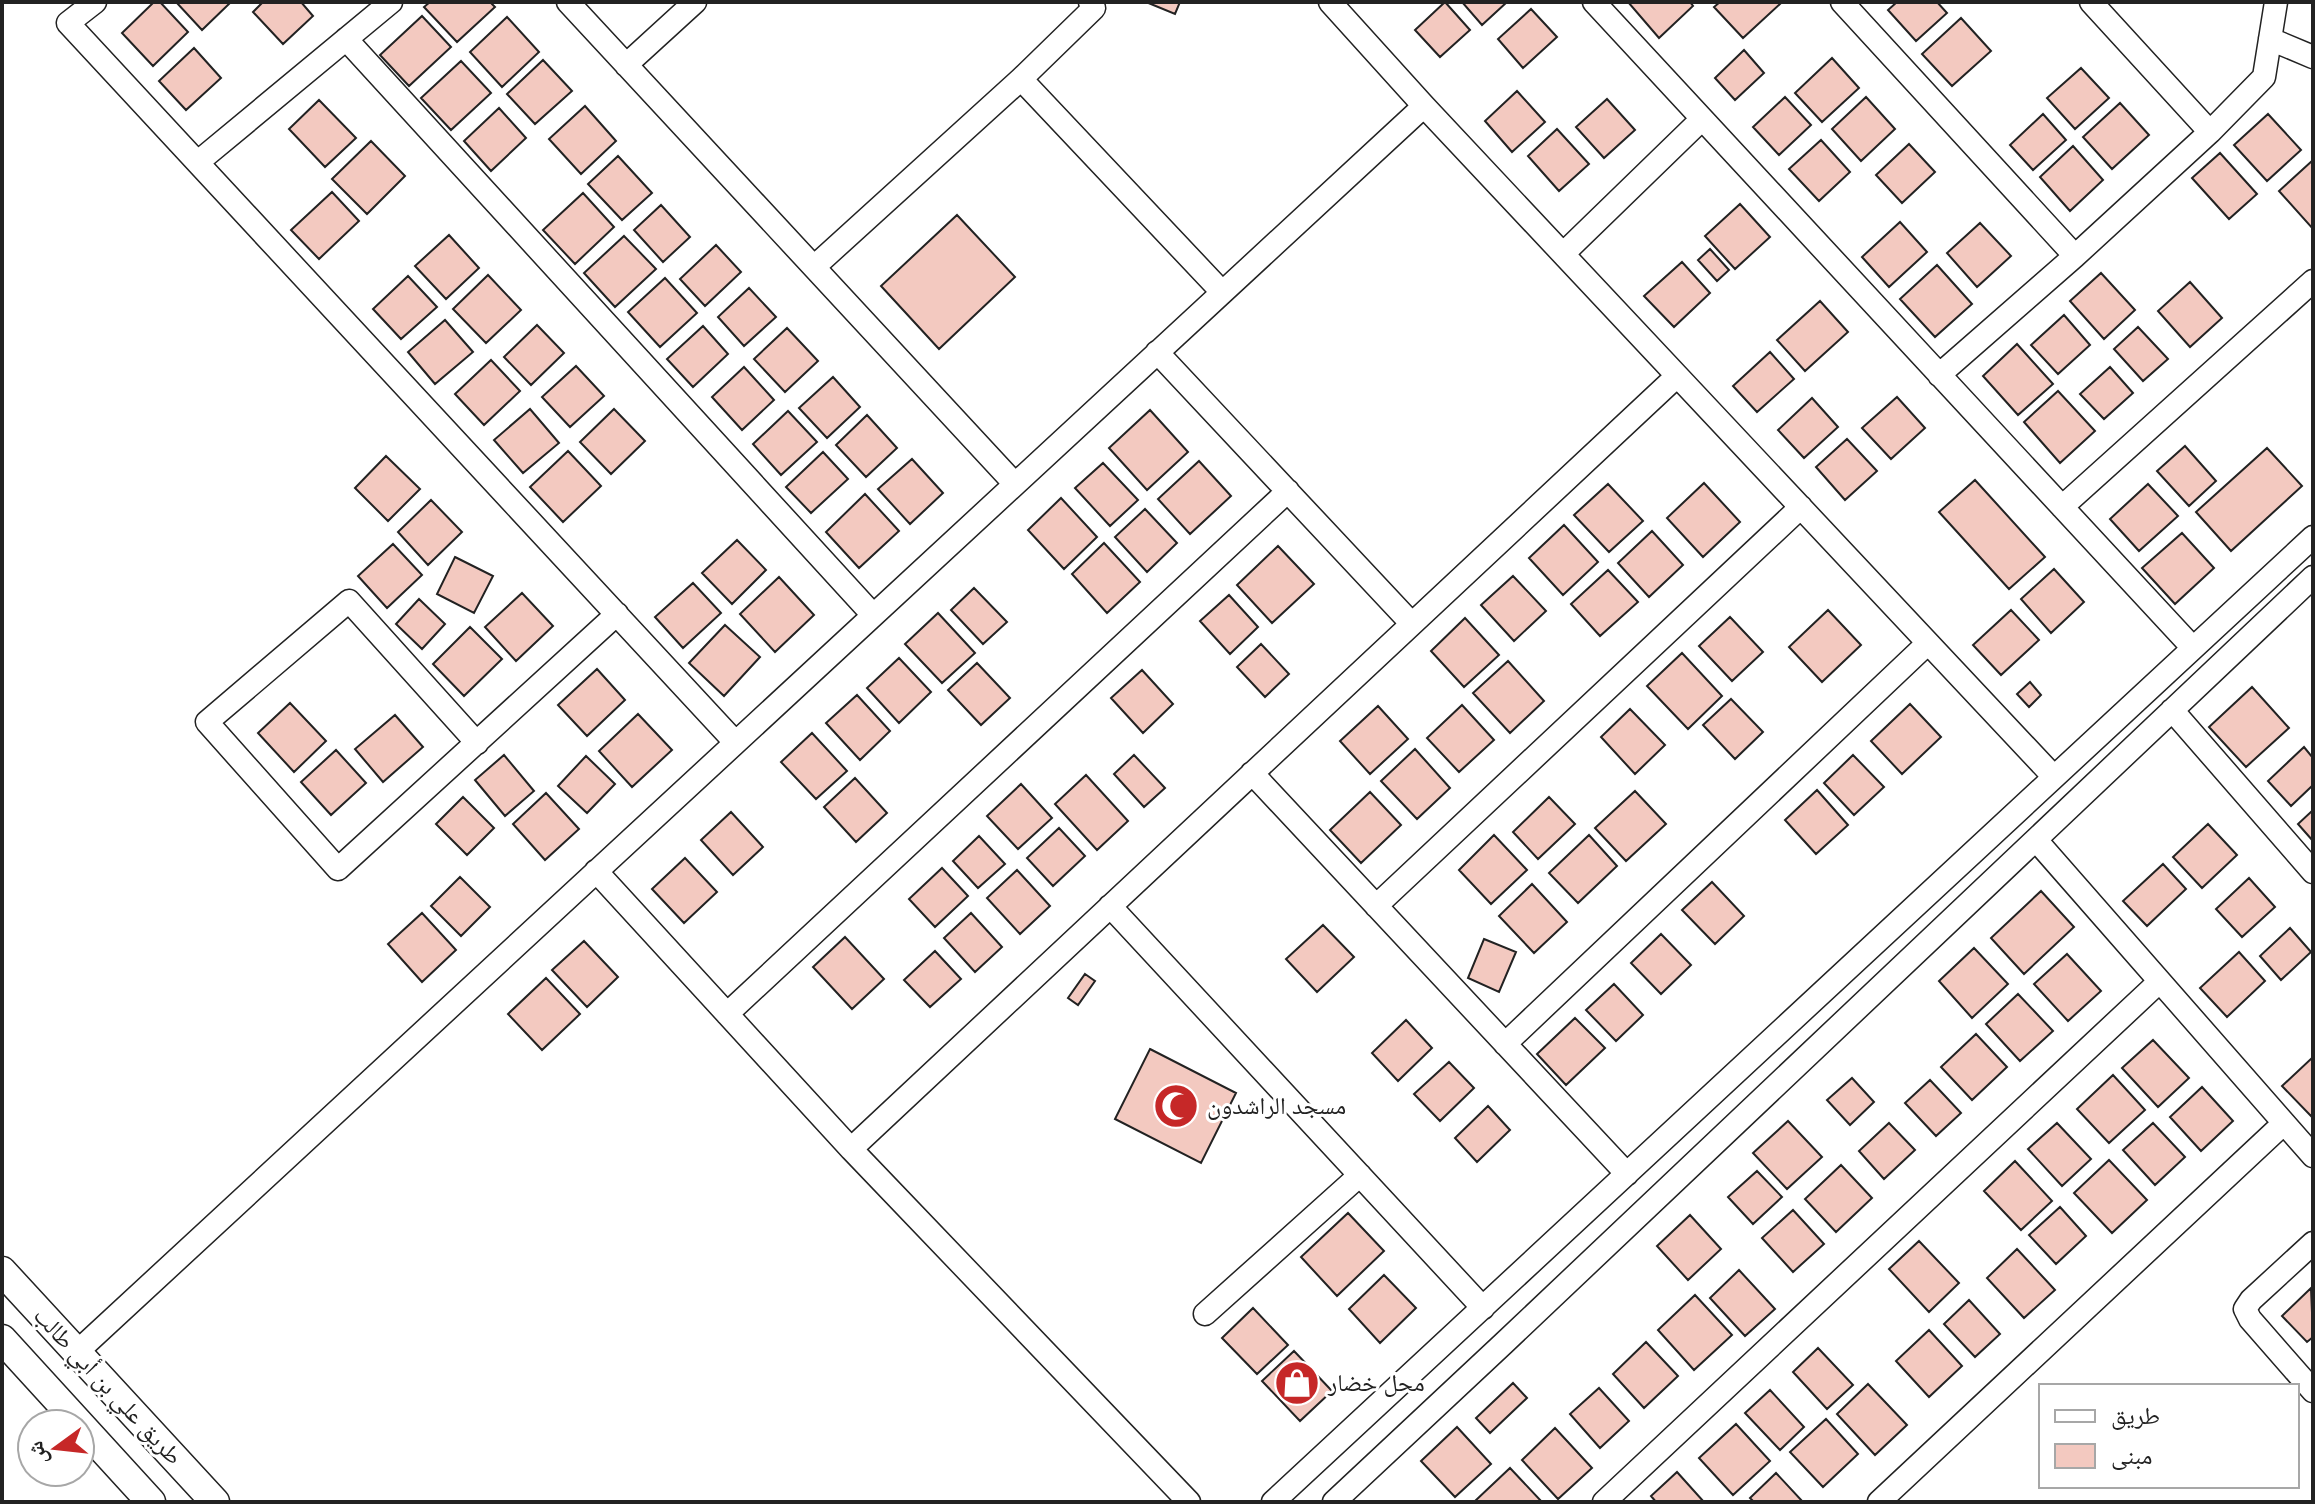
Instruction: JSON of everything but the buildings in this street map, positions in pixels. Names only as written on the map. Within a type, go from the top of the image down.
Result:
[{"type":"main road","name":"طريق علي بن أبي طالب","points":[[2,1271],[215,1502]]},
{"type":"main road","name":"طريق علي بن أبي طالب","points":[[2,1339],[151,1502]]},
{"type":"street","points":[[95,2],[68,23],[735,742]]},
{"type":"street","points":[[198,162],[391,2]]},
{"type":"street","points":[[568,2],[1014,483]]},
{"type":"street","points":[[626,65],[695,2]]},
{"type":"street","points":[[814,267],[1021,79],[1094,8],[1090,2]]},
{"type":"street","points":[[1330,2],[2054,777]]},
{"type":"street","points":[[1594,2],[2193,648]]},
{"type":"street","points":[[1842,2],[2075,256]]},
{"type":"street","points":[[2091,2],[2210,132]]},
{"type":"street","points":[[1939,375],[2075,256],[2210,132],[2264,77],[2276,2]]},
{"type":"street","points":[[346,39],[873,615]]},
{"type":"street","points":[[2270,39],[2313,57]]},
{"type":"street","points":[[1021,79],[1222,292]]},
{"type":"street","points":[[77,1352],[1424,106]]},
{"type":"street","points":[[1563,254],[1702,119]]},
{"type":"street","points":[[2062,507],[2313,281]]},
{"type":"street","points":[[1157,352],[1412,624]]},
{"type":"street","points":[[851,1149],[1677,376]]},
{"type":"street","points":[[727,1014],[1288,491]]},
{"type":"street","points":[[1376,906],[1801,507]]},
{"type":"street","points":[[1273,1502],[2313,537]]},
{"type":"street","points":[[1334,1502],[2172,710],[2309,589]]},
{"type":"street","points":[[477,743],[349,601],[207,722],[338,869],[477,743],[617,614]]},
{"type":"street","points":[[1505,1044],[1928,643]]},
{"type":"street","points":[[2172,710],[2313,872]]},
{"type":"street","points":[[1252,773],[1627,1174]]},
{"type":"street","points":[[2036,840],[2313,1156]]},
{"type":"street","points":[[596,871],[851,1149],[1189,1502]]},
{"type":"street","points":[[1110,906],[1483,1308]]},
{"type":"street","points":[[1604,1502],[2159,982]]},
{"type":"street","points":[[1879,1502],[2283,1124]]},
{"type":"street","points":[[1205,1314],[1360,1175]]},
{"type":"street","points":[[2313,1243],[2245,1309],[2250,1319],[2313,1391]]},
{"type":"place","name":"مسجد الراشدون","points":[[1176,1106]]},
{"type":"place","name":"محل خضار","points":[[1297,1383]]}]
